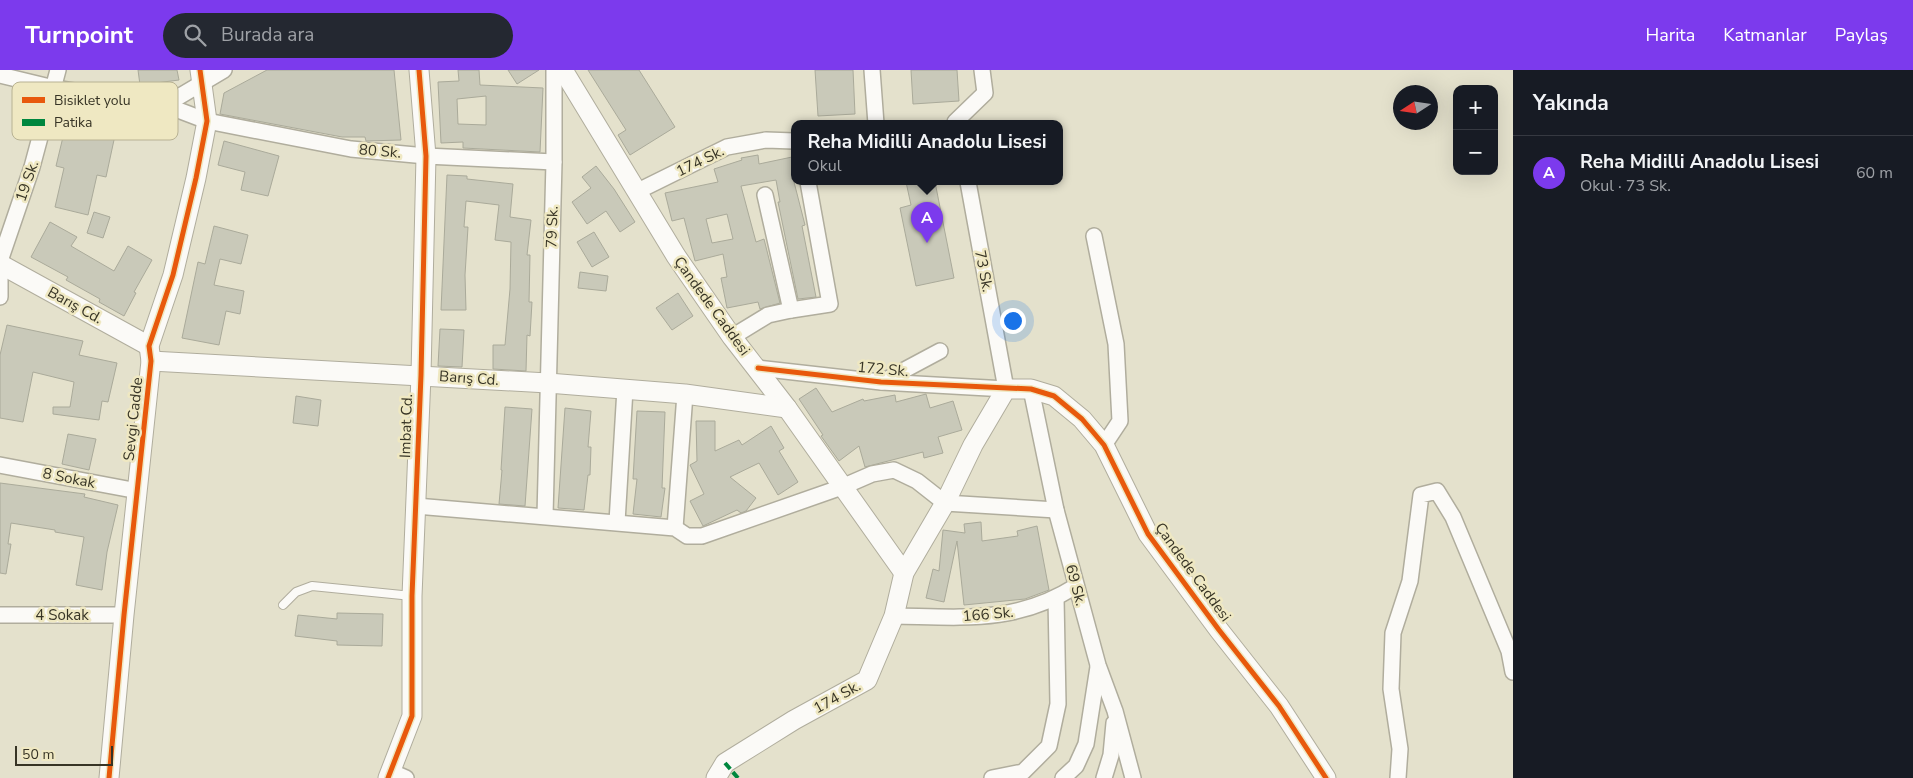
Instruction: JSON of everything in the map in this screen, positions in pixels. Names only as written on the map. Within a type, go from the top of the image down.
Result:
[{"type":"street","points":[[178,94],[201,76],[224,70]]},
{"type":"street","name":"Imbat Cd.","points":[[395,776],[412,716],[412,596],[421,375],[426,156],[419,70]]},
{"type":"street","name":"79 Sk.","points":[[545,516],[554,162],[554,70]]},
{"type":"street","name":"Çandede Caddesi","points":[[562,70],[638,191],[676,256],[904,573]]},
{"type":"street","points":[[872,70],[876,120]]},
{"type":"street","points":[[957,120],[985,93],[982,70]]},
{"type":"street","name":"80 Sk.","points":[[0,75],[29,82]]},
{"type":"street","name":"Sevgi Cadde","points":[[109,778],[150,353],[173,276],[207,121],[201,76]]},
{"type":"street","name":"80 Sk.","points":[[178,110],[207,121],[351,149],[426,156],[554,162]]},
{"type":"street","name":"19 Sk.","points":[[0,263],[40,140]]},
{"type":"street","name":"174 Sk.","points":[[638,191],[727,147],[766,140],[791,141]]},
{"type":"street","points":[[732,336],[768,315],[830,304],[809,185]]},
{"type":"street","name":"73 Sk.","points":[[969,185],[1006,389]]},
{"type":"street","points":[[765,195],[791,310]]},
{"type":"street","points":[[1094,236],[1116,344],[1120,421],[1104,445]]},
{"type":"street","name":"Barış Cd.","points":[[0,263],[150,353],[685,394],[787,408]]},
{"type":"street","points":[[0,275],[0,297]]},
{"type":"street","points":[[881,382],[940,351]]},
{"type":"street","name":"172 Sk.","points":[[758,368],[881,382],[1006,389]]},
{"type":"street","points":[[617,522],[625,389]]},
{"type":"street","points":[[904,573],[945,503],[973,445],[1006,389]]},
{"type":"street","name":"Çandede Caddesi","points":[[1006,389],[1031,389],[1054,396],[1082,419],[1104,445],[1148,534],[1219,630],[1279,706],[1326,778]]},
{"type":"street","name":"69 Sk.","points":[[1031,389],[1056,510],[1098,665],[1114,711],[1133,778]]},
{"type":"street","points":[[675,528],[685,394]]},
{"type":"street","name":"8 Sokak","points":[[0,464],[138,492]]},
{"type":"street","points":[[416,506],[675,528],[687,536],[702,536],[842,487],[872,474],[894,470],[917,481],[945,503],[1056,510]]},
{"type":"street","points":[[1398,778],[1400,749],[1391,689],[1393,634],[1410,581],[1421,496],[1437,491],[1453,517],[1509,651],[1513,672]]},
{"type":"street","name":"174 Sk.","points":[[716,778],[726,763],[794,720],[866,680],[894,616],[904,573]]},
{"type":"street","name":"166 Sk.","points":[[894,616],[998,615],[1028,609],[1056,598],[1076,586]]},
{"type":"street","points":[[992,778],[1023,772],[1049,746],[1058,704],[1056,598]]},
{"type":"street","name":"4 Sokak","points":[[0,615],[124,615]]},
{"type":"street","points":[[1063,778],[1076,766],[1086,744],[1098,665]]},
{"type":"street","points":[[1104,778],[1111,755],[1114,711]]},
{"type":"lane","points":[[283,605],[296,592],[312,586],[412,596]]},
{"type":"building","points":[[138,70],[177,70],[179,80],[163,82],[140,82]]},
{"type":"building","points":[[267,70],[394,70],[401,140],[366,141],[365,137],[342,137],[220,114],[224,93]]},
{"type":"building","points":[[458,70],[479,70],[480,85],[543,88],[540,152],[463,148],[463,142],[441,143],[438,82],[459,81]],"holes":[[[486,96],[486,125],[458,124],[457,99]]]},
{"type":"building","points":[[508,70],[539,70],[517,84]]},
{"type":"building","points":[[588,70],[639,70],[675,127],[630,155],[618,135],[626,130]]},
{"type":"building","points":[[815,70],[853,70],[855,114],[818,116]]},
{"type":"building","points":[[911,70],[957,70],[959,101],[913,104]]},
{"type":"building","points":[[62,140],[114,140],[106,177],[97,175],[88,215],[55,207],[64,168],[56,166]]},
{"type":"building","points":[[224,141],[279,156],[268,196],[241,190],[245,172],[218,165]]},
{"type":"building","points":[[758,155],[759,164],[791,157],[791,185],[795,185],[805,225],[802,226],[816,297],[798,299],[778,202],[780,202],[776,180],[741,186],[756,242],[764,239],[780,303],[760,309],[758,302],[727,308],[721,278],[727,277],[723,254],[695,261],[684,218],[672,221],[665,193],[718,182],[714,169],[742,160],[741,158]],"holes":[[[727,214],[733,239],[712,243],[706,219]]]},
{"type":"building","points":[[596,166],[614,189],[635,222],[620,232],[606,211],[587,224],[572,202],[591,188],[582,177]]},
{"type":"building","points":[[447,175],[467,176],[467,179],[513,184],[510,217],[531,220],[527,255],[530,255],[529,302],[532,302],[530,336],[527,335],[526,371],[493,369],[493,345],[505,345],[510,289],[511,242],[495,240],[499,205],[466,201],[464,227],[468,227],[465,275],[466,310],[441,310]]},
{"type":"building","points":[[907,185],[936,185],[954,278],[916,286],[900,208],[911,205]]},
{"type":"building","points":[[94,212],[110,217],[103,238],[87,233]]},
{"type":"building","points":[[50,222],[77,237],[71,246],[114,271],[128,246],[152,260],[134,292],[136,293],[124,316],[99,302],[100,299],[66,280],[68,277],[31,257]]},
{"type":"building","points":[[214,226],[248,235],[241,264],[220,259],[214,285],[244,291],[240,314],[226,311],[219,345],[182,338],[198,262],[205,264]]},
{"type":"building","points":[[594,232],[609,257],[592,267],[577,242]]},
{"type":"building","points":[[580,272],[608,276],[606,291],[578,288]]},
{"type":"building","points":[[678,293],[693,316],[672,330],[656,308]]},
{"type":"building","points":[[7,325],[83,341],[79,355],[117,363],[108,402],[102,401],[99,420],[53,414],[53,407],[70,407],[74,382],[33,372],[23,422],[0,418],[0,355]]},
{"type":"building","points":[[440,329],[464,330],[462,367],[438,366]]},
{"type":"building","points":[[816,388],[832,412],[863,399],[864,401],[895,395],[896,402],[926,394],[930,408],[953,401],[962,430],[938,437],[943,453],[924,458],[923,452],[865,467],[859,446],[839,461],[821,436],[823,435],[799,399]]},
{"type":"building","points":[[296,396],[321,400],[318,426],[293,423]]},
{"type":"building","points":[[505,407],[532,409],[525,506],[499,504]]},
{"type":"building","points":[[565,408],[591,411],[588,447],[591,447],[590,475],[588,475],[584,510],[558,508]]},
{"type":"building","points":[[637,411],[665,412],[662,488],[665,488],[661,517],[633,514],[637,479],[633,479]]},
{"type":"building","points":[[696,421],[715,421],[715,451],[739,440],[742,445],[771,426],[784,448],[779,451],[798,482],[778,495],[759,463],[730,477],[756,498],[746,511],[741,513],[737,510],[703,526],[690,501],[704,494],[690,465],[697,461]]},
{"type":"building","points":[[68,434],[96,439],[89,470],[62,464]]},
{"type":"building","points":[[0,483],[85,494],[84,497],[118,505],[107,552],[102,590],[76,585],[84,537],[55,532],[55,530],[11,523],[8,544],[11,544],[6,574],[0,573]]},
{"type":"building","points":[[981,522],[982,541],[1018,536],[1017,531],[1037,526],[1049,590],[1025,599],[964,605],[957,541],[944,602],[926,598],[933,569],[939,571],[943,530],[965,533],[964,524]]},
{"type":"building","points":[[337,613],[383,614],[382,646],[337,645],[337,641],[295,636],[298,615],[337,619]]},
{"type":"marked path","points":[[725,763],[738,778]]},
{"type":"cycle path","points":[[109,778],[151,361],[149,346],[173,275],[196,178],[207,121],[200,70]]},
{"type":"cycle path","points":[[388,778],[412,716],[412,596],[421,375],[426,156],[419,70]]},
{"type":"cycle path","points":[[758,368],[881,382],[1031,389],[1054,396],[1082,419],[1104,445],[1148,534],[1219,630],[1279,706],[1326,778]]},
{"type":"place","name":"Reha Midilli Anadolu Lisesi","points":[[927,243]]}]
